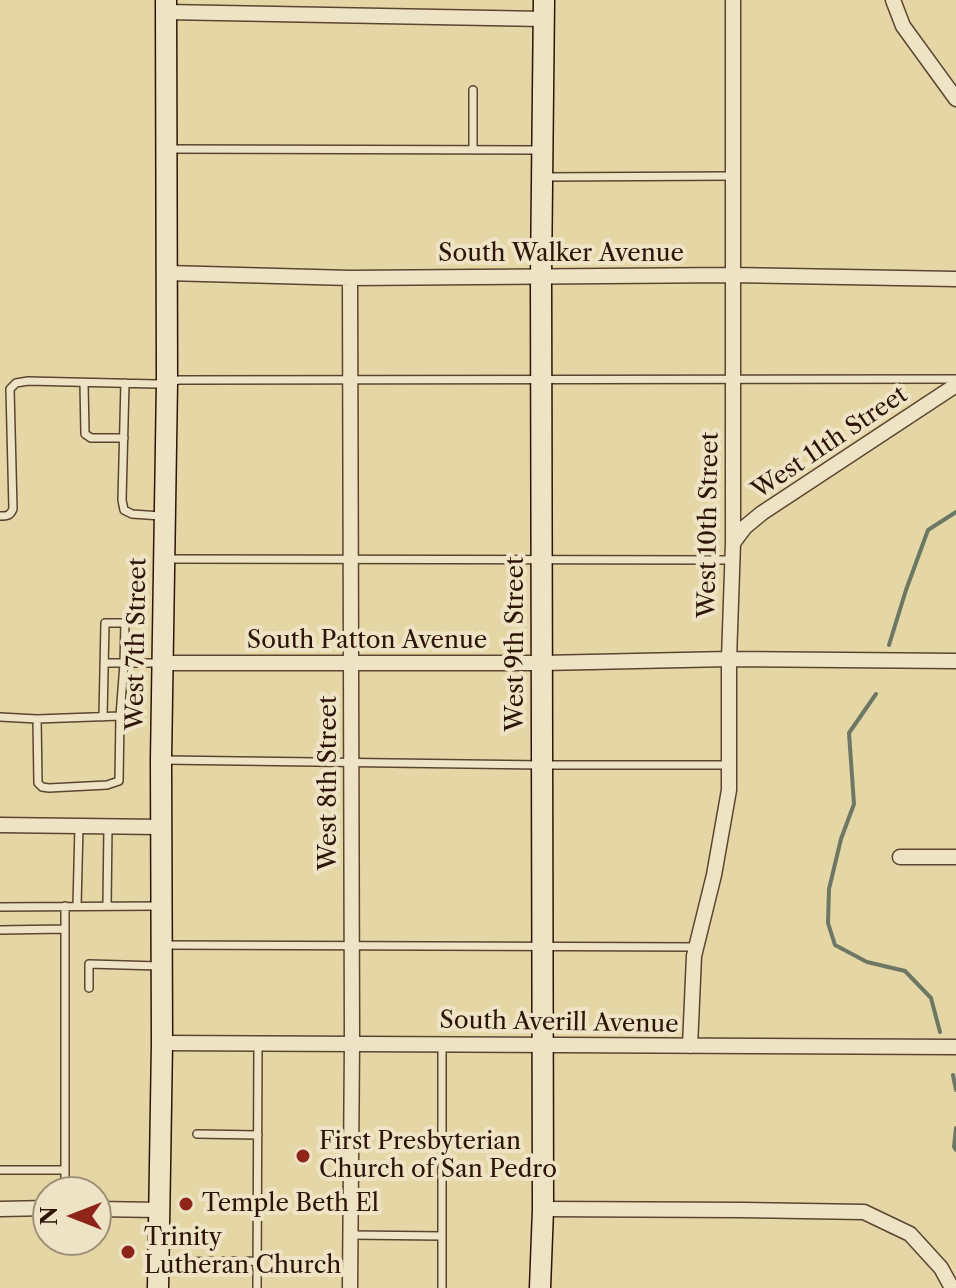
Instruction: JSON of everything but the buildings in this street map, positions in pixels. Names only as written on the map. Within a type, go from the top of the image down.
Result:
[{"type":"street","name":"West 10th Street","points":[[690,1046],[694,956],[714,875],[729,790],[733,560],[733,0]]},
{"type":"street","points":[[893,0],[903,26],[956,99]]},
{"type":"street","points":[[166,6],[544,10]]},
{"type":"street","name":"West 7th Street","points":[[158,1288],[167,382],[166,6]]},
{"type":"street","name":"West 9th Street","points":[[540,1288],[543,1209],[541,276],[544,10]]},
{"type":"street","name":"South Walker Avenue","points":[[167,273],[350,278],[732,275],[956,279]]},
{"type":"street","name":"West 8th Street","points":[[350,278],[350,1288]]},
{"type":"street","name":"West 11th Street","points":[[733,543],[745,527],[762,513],[956,382]]},
{"type":"street","name":"South Patton Avenue","points":[[163,663],[543,663],[729,659],[956,661]]},
{"type":"street","points":[[0,825],[161,827]]},
{"type":"street","points":[[900,857],[956,857]]},
{"type":"street","name":"South Averill Avenue","points":[[162,1043],[956,1047]]},
{"type":"street","points":[[0,1209],[32,1208]]},
{"type":"street","points":[[112,1209],[160,1210]]},
{"type":"street","points":[[543,1209],[864,1212],[910,1234],[941,1268],[952,1288]]},
{"type":"lane","points":[[473,90],[473,149]]},
{"type":"lane","points":[[166,149],[542,150]]},
{"type":"lane","points":[[542,177],[732,176]]},
{"type":"lane","points":[[0,516],[11,514],[13,509],[10,389],[16,383],[28,381],[156,384],[179,380],[350,379],[956,382]]},
{"type":"lane","points":[[84,383],[85,434],[91,438],[124,438]]},
{"type":"lane","points":[[125,383],[124,510],[132,514],[165,516]]},
{"type":"lane","points":[[164,559],[733,560]]},
{"type":"lane","points":[[37,719],[38,783],[42,787],[107,785],[119,781],[125,623],[105,623],[103,717]]},
{"type":"lane","points":[[104,663],[163,663]]},
{"type":"lane","points":[[0,717],[120,716]]},
{"type":"lane","points":[[161,760],[729,765]]},
{"type":"lane","points":[[77,906],[79,826]]},
{"type":"lane","points":[[107,906],[108,826]]},
{"type":"lane","points":[[65,906],[65,1176]]},
{"type":"lane","points":[[0,907],[161,906]]},
{"type":"lane","points":[[0,930],[65,929]]},
{"type":"lane","points":[[161,945],[696,947]]},
{"type":"lane","points":[[89,988],[89,964],[161,966]]},
{"type":"lane","points":[[257,1288],[258,1043]]},
{"type":"lane","points":[[442,1044],[442,1288]]},
{"type":"lane","points":[[197,1134],[258,1135]]},
{"type":"lane","points":[[0,1170],[65,1170]]},
{"type":"lane","points":[[350,1235],[442,1236]]},
{"type":"lane","points":[[159,1262],[257,1261]]},
{"type":"waterway","points":[[889,645],[928,530],[956,512]]},
{"type":"waterway","points":[[876,694],[849,733],[854,804],[841,839],[829,889],[828,923],[835,945],[867,962],[905,971],[931,998],[940,1032]]},
{"type":"waterway","points":[[953,1075],[956,1090]]},
{"type":"waterway","points":[[956,1128],[956,1150]]},
{"type":"place","name":"First Presbyterian Church of San Pedro","points":[[303,1156]]},
{"type":"place","name":"Temple Beth El","points":[[186,1204]]},
{"type":"place","name":"Trinity Lutheran Church","points":[[128,1252]]}]
